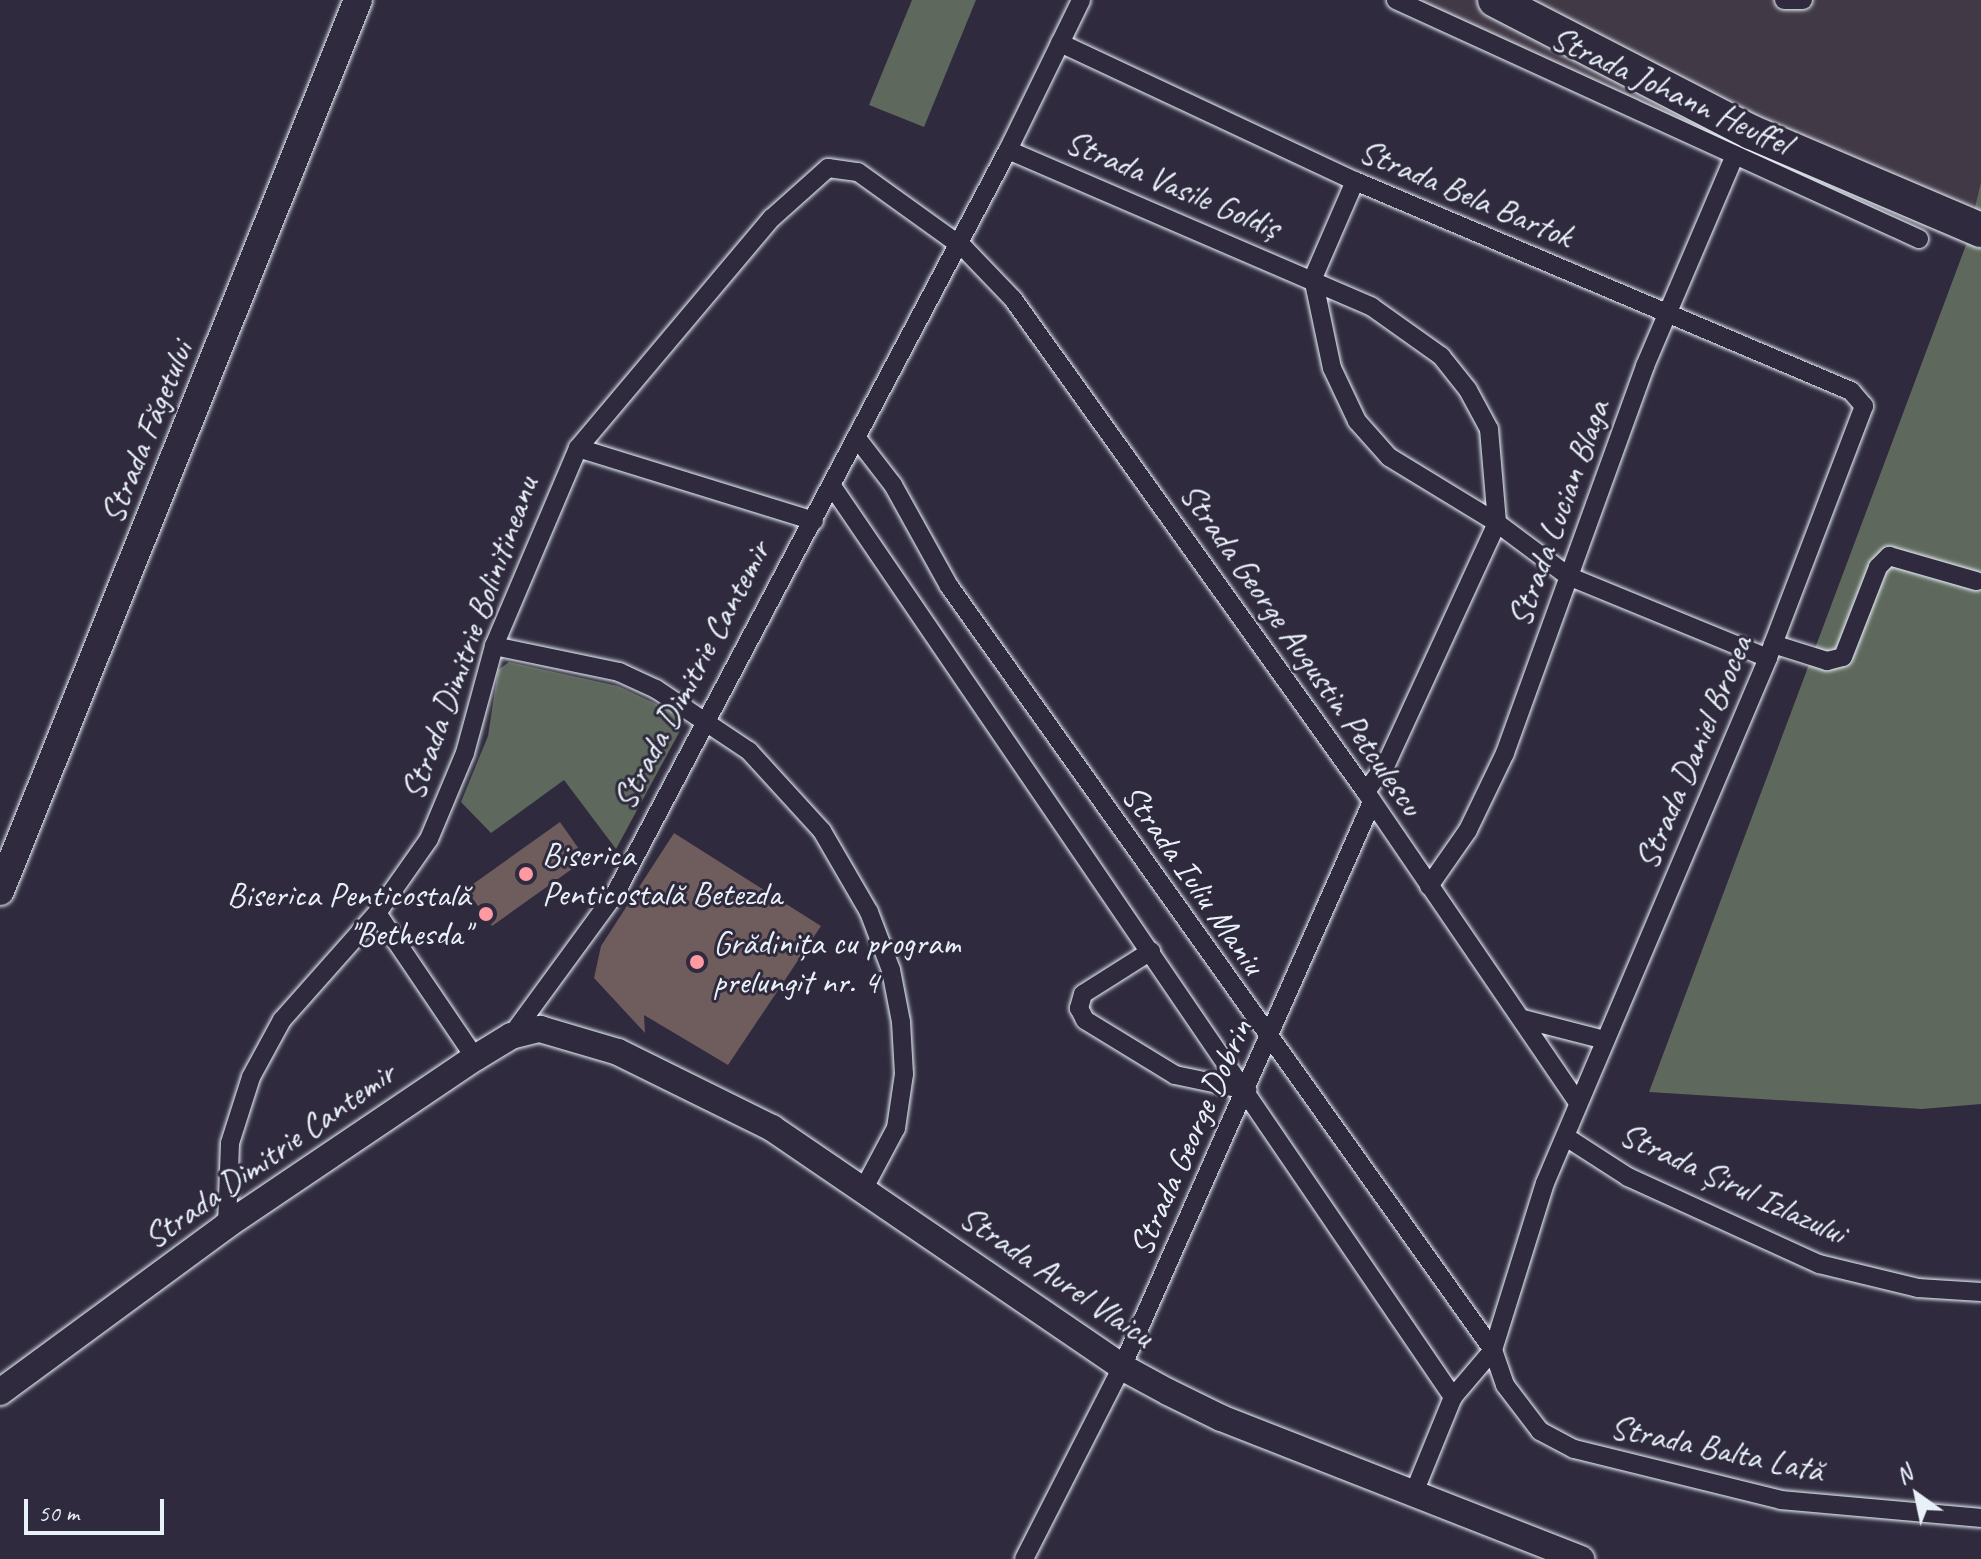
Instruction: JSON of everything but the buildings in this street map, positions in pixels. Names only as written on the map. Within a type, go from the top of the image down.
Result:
[{"type":"highway","points":[[1495,0],[1751,132],[1981,230]]},
{"type":"main road","name":"Strada Făgetului","points":[[0,891],[358,0]]},
{"type":"street","name":"Strada Dimitrie Cantemir","points":[[2,1387],[227,1225],[511,1036],[615,894],[1008,150],[1081,0]]},
{"type":"street","name":"Strada Johann Heuffel","points":[[1396,0],[1919,239]]},
{"type":"street","points":[[1784,0],[1803,0]]},
{"type":"street","name":"Strada Bela Bartok","points":[[1060,43],[1355,181],[1851,391]]},
{"type":"street","name":"Strada Vasile Goldiș","points":[[1008,150],[1313,278],[1372,307],[1441,356],[1468,390],[1489,429],[1497,523],[1369,797]]},
{"type":"street","name":"Strada Lucian Blaga","points":[[1429,886],[1468,830],[1505,753],[1667,313],[1735,155]]},
{"type":"street","name":"Strada Dimitrie Bolinitineanu","points":[[227,1225],[230,1143],[251,1077],[282,1020],[377,913],[429,839],[465,753],[494,646],[578,448],[702,298],[817,173],[841,167],[858,172],[958,245]]},
{"type":"street","points":[[1355,181],[1313,278],[1332,368],[1357,421],[1389,457],[1497,523],[1568,576],[1771,651],[1827,661],[1843,657],[1878,567],[1889,556],[1976,581]]},
{"type":"street","name":"Strada George Augustin Petculescu","points":[[958,245],[1013,299],[1369,797],[1578,1103]]},
{"type":"street","name":"Strada Daniel Brocea","points":[[1566,1137],[1771,651],[1864,406],[1851,391]]},
{"type":"street","name":"Strada Iuliu Maniu","points":[[856,437],[893,485],[949,586],[1268,1040],[1493,1350]]},
{"type":"street","points":[[578,448],[814,521]]},
{"type":"street","points":[[832,486],[1247,1090],[1453,1397]]},
{"type":"street","points":[[494,646],[619,672],[708,720],[749,751],[822,831],[869,912],[891,970],[904,1074],[896,1128],[863,1190]]},
{"type":"street","name":"Strada George Dobrin","points":[[1024,1559],[1122,1367],[1247,1090],[1369,797]]},
{"type":"street","points":[[377,913],[475,1058]]},
{"type":"street","points":[[1151,951],[1083,994],[1079,1008],[1085,1020],[1175,1075],[1247,1090]]},
{"type":"street","points":[[1523,1019],[1605,1040]]},
{"type":"street","name":"Strada Aurel Vlaicu","points":[[511,1036],[540,1029],[618,1052],[772,1128],[1122,1367],[1221,1418],[1581,1559]]},
{"type":"street","name":"Strada Șirul Izlazului","points":[[1413,1495],[1453,1397],[1493,1350],[1545,1183],[1566,1137],[1628,1177],[1819,1264],[1918,1288],[1981,1292]]},
{"type":"street","name":"Strada Balta Lată","points":[[1493,1350],[1520,1411],[1540,1431],[1574,1449],[1781,1500],[1981,1518]]},
{"type":"shaded area","points":[[1394,0],[1981,0],[1981,182],[1966,245]]},
{"type":"green space","points":[[912,0],[976,0],[924,127],[869,105]]},
{"type":"green space","points":[[1981,182],[1981,1104],[1922,1109],[1649,1092],[1966,245]]},
{"type":"green space","points":[[509,662],[618,686],[673,712],[681,729],[616,849],[564,780],[491,833],[461,802],[488,736],[498,670]]},
{"type":"place","name":"Biserica Penticostală Betezda","points":[[526,874]]},
{"type":"place","name":"Biserica Penticostală \"Bethesda\"","points":[[486,914]]},
{"type":"place","name":"Grădinița cu program prelungit nr. 4","points":[[697,962]]}]
